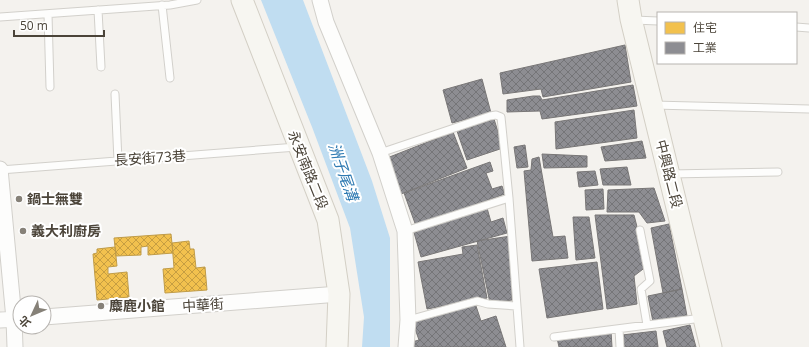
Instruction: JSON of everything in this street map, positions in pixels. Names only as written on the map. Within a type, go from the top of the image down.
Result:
[{"type":"main road","name":"永安南路二段","points":[[242,0],[328,220],[339,294],[336,347]]},
{"type":"main road","name":"中興路二段","points":[[630,10],[711,347]]},
{"type":"street","points":[[320,0],[326,22],[380,153],[405,230],[408,320],[406,347]]},
{"type":"street","points":[[0,170],[11,319],[15,347]]},
{"type":"street","name":"中華街","points":[[52,316],[339,294]]},
{"type":"lane","points":[[0,17],[170,5],[197,0]]},
{"type":"lane","points":[[162,5],[170,78]]},
{"type":"lane","points":[[98,10],[101,67]]},
{"type":"lane","points":[[630,10],[657,21]]},
{"type":"lane","points":[[48,14],[50,87]]},
{"type":"lane","points":[[797,28],[809,28]]},
{"type":"lane","points":[[114,94],[118,161]]},
{"type":"lane","points":[[652,105],[809,109]]},
{"type":"lane","points":[[380,153],[490,116],[496,115],[501,117],[509,198],[520,347]]},
{"type":"lane","name":"長安街73巷","points":[[0,170],[299,147]]},
{"type":"lane","points":[[669,174],[778,172]]},
{"type":"lane","points":[[405,230],[509,198]]},
{"type":"lane","points":[[640,230],[650,281],[641,289],[647,325]]},
{"type":"lane","points":[[408,320],[477,302],[516,306]]},
{"type":"lane","points":[[554,337],[704,318]]},
{"type":"lane","points":[[618,328],[620,347]]},
{"type":"water","name":"洲子尾溝","points":[[261,0],[303,0],[372,181],[390,238],[390,347],[362,347],[364,317],[350,228],[312,127]]},
{"type":"building: 住宅","points":[[171,234],[173,253],[148,255],[148,246],[141,247],[141,255],[116,256],[114,238]]},
{"type":"building: 住宅","points":[[189,241],[190,249],[194,249],[196,268],[205,267],[207,290],[165,293],[163,269],[174,268],[172,243]]},
{"type":"building: 住宅","points":[[115,247],[117,266],[108,267],[108,274],[127,272],[129,297],[97,300],[93,254],[97,253],[97,249]]},
{"type":"building: 工業","points":[[625,45],[631,82],[543,97],[541,89],[503,94],[500,73]]},
{"type":"building: 工業","points":[[482,79],[491,113],[452,123],[443,90]]},
{"type":"building: 工業","points":[[633,85],[637,106],[542,119],[540,111],[507,112],[507,100],[540,96],[542,100]]},
{"type":"building: 工業","points":[[634,110],[637,138],[556,149],[555,122]]},
{"type":"building: 工業","points":[[494,119],[503,148],[467,160],[457,131]]},
{"type":"building: 工業","points":[[453,132],[467,168],[401,194],[387,158]]},
{"type":"building: 工業","points":[[642,141],[646,158],[605,161],[601,147]]},
{"type":"building: 工業","points":[[525,145],[528,167],[517,168],[514,147]]},
{"type":"building: 工業","points":[[542,154],[587,156],[587,167],[544,168]]},
{"type":"building: 工業","points":[[539,157],[553,237],[565,236],[568,258],[532,261],[524,171],[531,170],[532,159]]},
{"type":"building: 工業","points":[[490,162],[493,171],[486,173],[492,189],[502,186],[505,194],[416,226],[404,193]]},
{"type":"building: 工業","points":[[627,167],[631,185],[603,185],[600,169]]},
{"type":"building: 工業","points":[[595,171],[598,185],[579,187],[577,172]]},
{"type":"building: 工業","points":[[654,188],[665,221],[647,223],[639,212],[607,212],[608,190]]},
{"type":"building: 工業","points":[[603,189],[604,209],[586,210],[585,190]]},
{"type":"building: 工業","points":[[487,208],[491,222],[503,218],[507,233],[421,257],[413,229]]},
{"type":"building: 工業","points":[[595,215],[634,215],[647,266],[634,276],[637,304],[607,309]]},
{"type":"building: 工業","points":[[573,217],[589,217],[595,258],[576,260]]},
{"type":"building: 工業","points":[[669,224],[682,289],[663,293],[651,228]]},
{"type":"building: 工業","points":[[511,236],[512,300],[490,303],[477,241]]},
{"type":"building: 工業","points":[[477,245],[487,298],[427,309],[418,262],[463,254],[462,247]]},
{"type":"building: 工業","points":[[597,262],[603,309],[547,318],[539,269]]},
{"type":"building: 工業","points":[[682,289],[687,316],[653,322],[648,296]]},
{"type":"building: 工業","points":[[475,303],[481,321],[496,316],[506,347],[414,347],[412,342],[419,340],[413,323]]},
{"type":"building: 工業","points":[[690,325],[696,347],[667,347],[663,331]]},
{"type":"building: 工業","points":[[611,331],[612,347],[559,347],[557,338]]},
{"type":"building: 工業","points":[[656,331],[658,347],[624,347],[622,335]]},
{"type":"place","name":"鍋士無雙","points":[[19,199]]},
{"type":"place","name":"義大利廚房","points":[[23,231]]},
{"type":"place","name":"麋鹿小館","points":[[101,306]]}]
